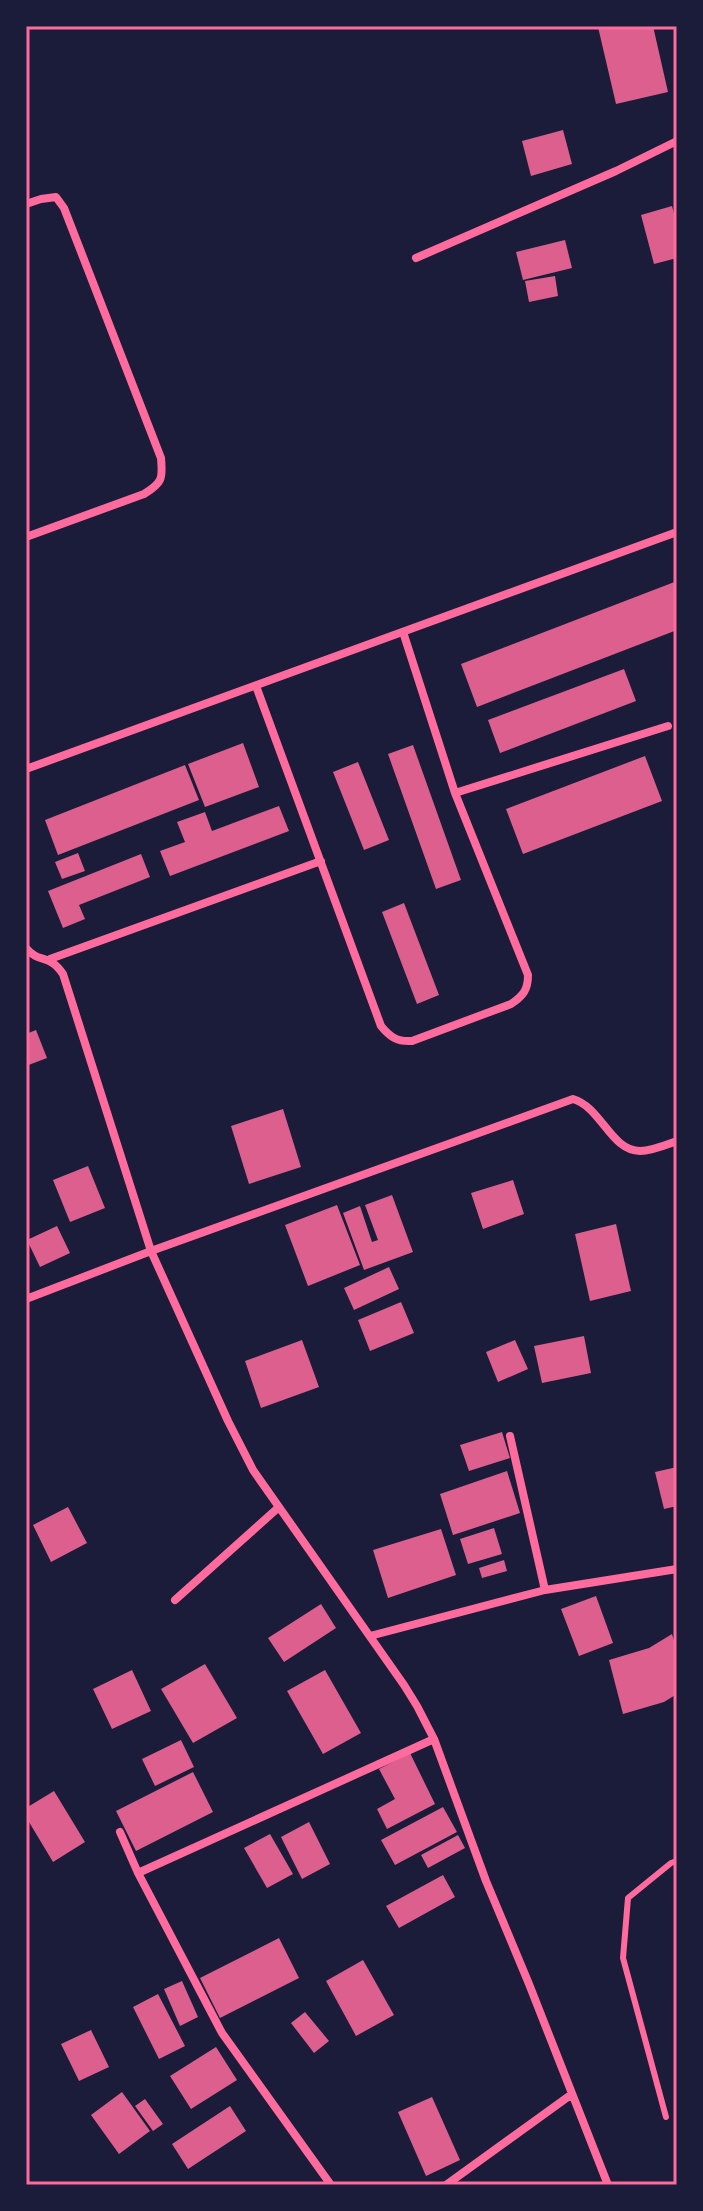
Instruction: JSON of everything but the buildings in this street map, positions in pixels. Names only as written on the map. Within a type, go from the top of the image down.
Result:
[{"type":"street","points":[[416,258],[616,171],[677,141]]},
{"type":"street","points":[[26,204],[56,197],[64,208],[161,458],[163,476],[156,486],[144,494],[26,537]]},
{"type":"street","points":[[26,769],[677,532]]},
{"type":"street","points":[[256,686],[381,1026],[401,1042],[412,1041],[511,1004],[524,995],[528,975],[455,793],[403,632]]},
{"type":"street","points":[[455,793],[668,726]]},
{"type":"street","points":[[26,948],[33,956],[50,959],[321,861]]},
{"type":"street","points":[[50,959],[63,974],[151,1251],[228,1421],[253,1470],[370,1636],[417,1706],[434,1739],[486,1881],[608,2185]]},
{"type":"street","points":[[26,1299],[573,1099],[589,1108],[625,1148],[640,1151],[677,1141]]},
{"type":"street","points":[[510,1436],[545,1590]]},
{"type":"street","points":[[175,1600],[279,1507]]},
{"type":"street","points":[[370,1636],[545,1590],[677,1569]]},
{"type":"street","points":[[138,1873],[434,1739]]},
{"type":"street","points":[[120,1832],[138,1873],[222,2033],[331,2185]]},
{"type":"street","points":[[446,2185],[572,2094]]},
{"type":"lane","points":[[666,2117],[623,1958],[628,1898],[677,1861]]}]
